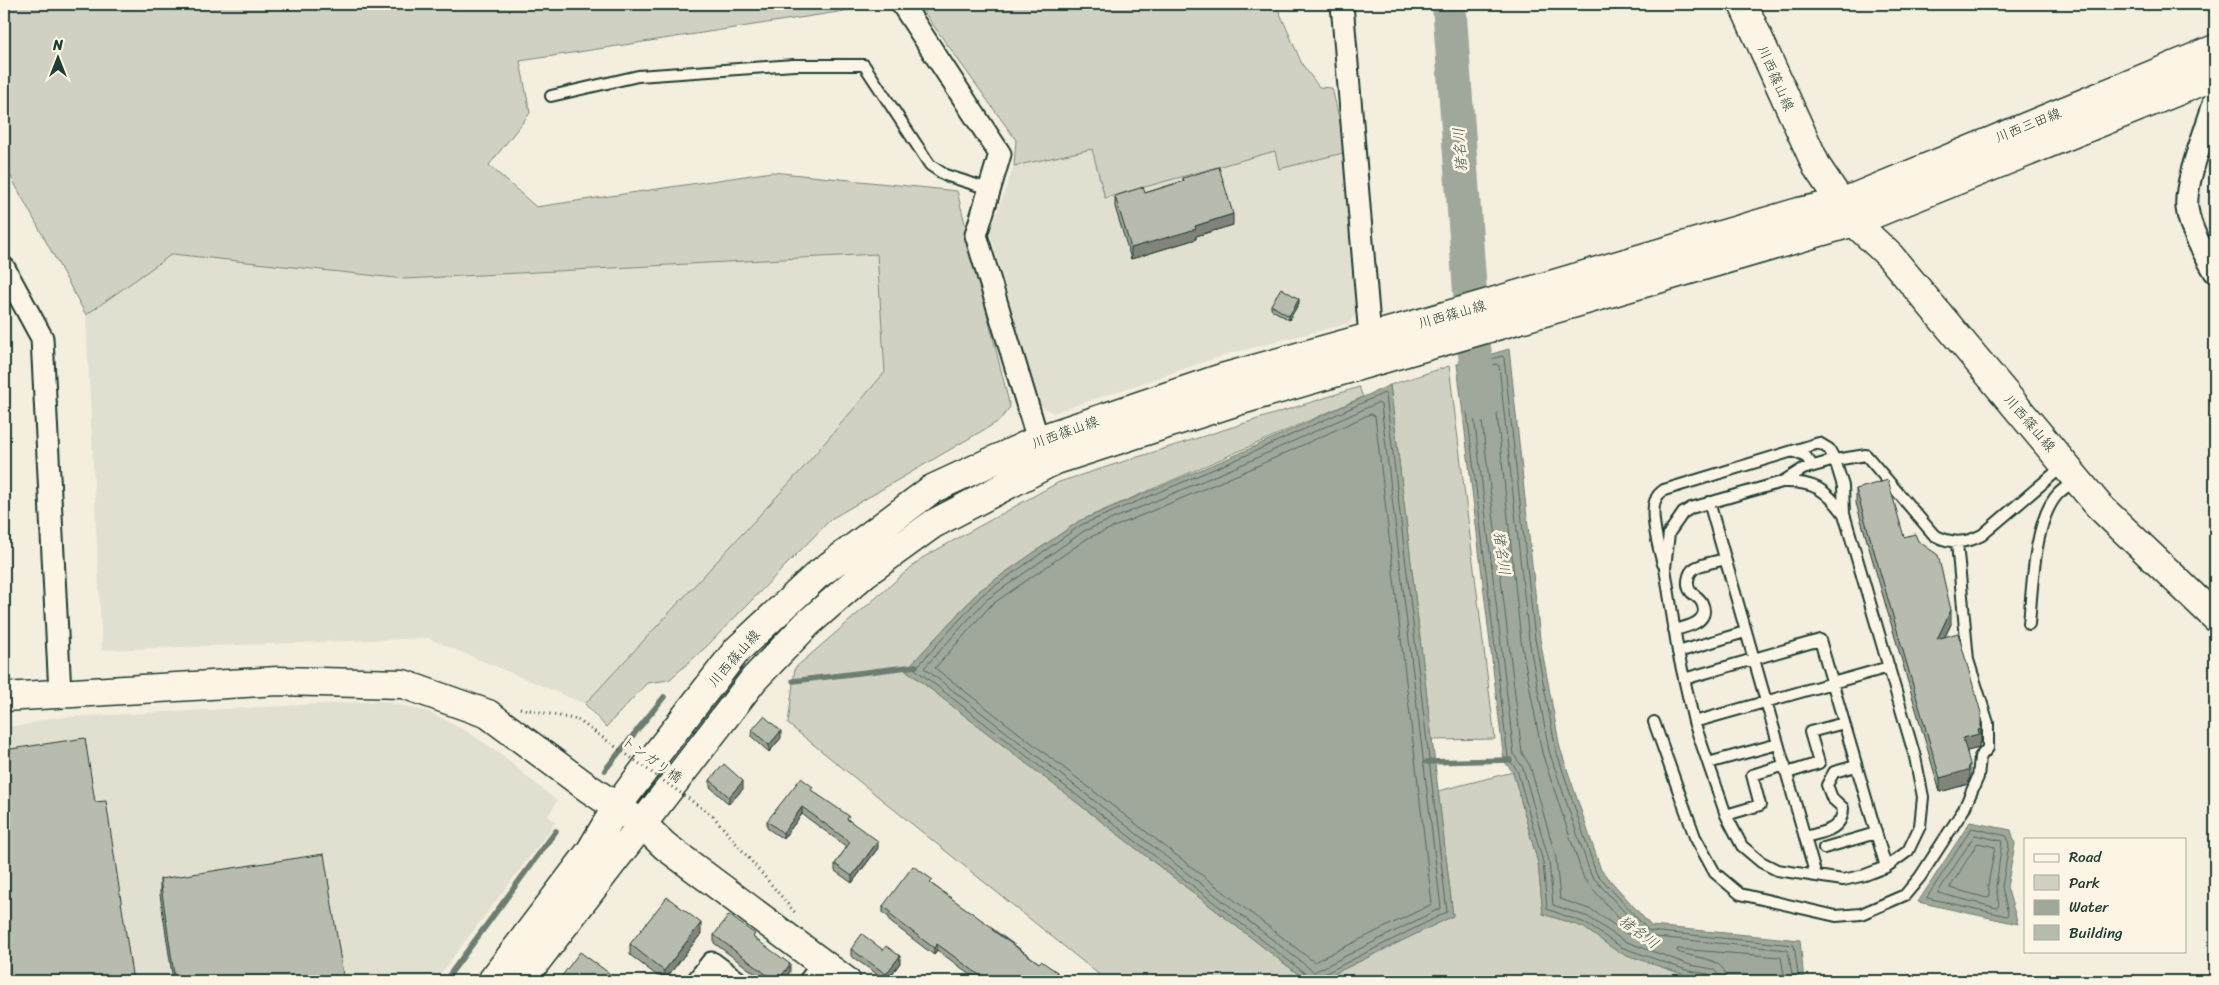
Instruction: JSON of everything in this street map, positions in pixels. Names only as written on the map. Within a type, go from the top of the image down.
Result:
[{"type":"main road","name":"川西篠山線","points":[[1742,4],[1817,167],[1848,212],[1890,256],[2071,471],[2098,506],[2215,617]]},
{"type":"main road","name":"川西三田線","points":[[1848,212],[2215,48]]},
{"type":"main road","name":"川西三田線","points":[[1848,212],[2215,76]]},
{"type":"main road","name":"川西篠山線","points":[[520,981],[754,679],[800,631],[864,574],[934,524],[1053,460],[1241,400],[1430,333],[1848,212]]},
{"type":"main road","name":"川西篠山線","points":[[492,981],[590,852],[616,808],[737,650],[816,576],[932,489],[1038,440],[1222,378],[1370,336],[1430,333]]},
{"type":"main road","points":[[4,697],[278,681],[403,684],[488,714],[616,808],[642,824],[665,846],[817,972],[846,981]]},
{"type":"street","points":[[902,4],[1000,154],[976,235],[1038,440]]},
{"type":"street","points":[[1342,4],[1370,336]]},
{"type":"street","points":[[2215,100],[2188,186],[2187,208],[2194,231],[2215,272]]},
{"type":"street","points":[[4,268],[42,338],[60,693]]},
{"type":"street","points":[[698,981],[712,963],[736,981]]},
{"type":"lane","points":[[551,96],[638,76],[794,65],[864,65],[930,165],[945,175],[989,189]]},
{"type":"lane","points":[[1819,443],[1829,450],[1835,460],[1842,486],[1844,514],[1915,757],[1923,797],[1920,826],[1908,851],[1886,867],[1865,875],[1843,880],[1777,870],[1761,862],[1742,846],[1726,815],[1694,722],[1678,652],[1665,568],[1659,552],[1654,513],[1655,500],[1664,490],[1819,443]]},
{"type":"lane","points":[[1793,451],[1806,458],[1813,466]]},
{"type":"lane","points":[[1665,568],[1669,533],[1683,513],[1709,502],[1782,482],[1803,469],[1835,460],[1866,455],[1934,535],[1957,543],[1973,540],[1982,535],[2071,471]]},
{"type":"lane","points":[[2029,624],[2036,554],[2046,514],[2071,471]]},
{"type":"lane","points":[[1782,482],[1810,484],[1822,490],[1831,496],[1844,514]]},
{"type":"lane","points":[[1709,502],[1816,876]]},
{"type":"lane","points":[[1654,722],[1695,837],[1716,872],[1740,894],[1836,916],[1861,914],[1905,895],[1920,877],[1964,809],[1978,776],[1980,757],[1988,748],[1988,723],[1968,660],[1957,543]]},
{"type":"lane","points":[[1674,630],[1691,626],[1700,620],[1704,612],[1702,603],[1691,592],[1688,584],[1689,575],[1694,568],[1725,559]]},
{"type":"lane","points":[[1678,652],[1745,632]]},
{"type":"lane","points":[[1684,679],[1820,640],[1886,867]]},
{"type":"lane","points":[[1694,722],[1889,667]]},
{"type":"lane","points":[[1726,815],[1760,805],[1752,775],[1819,763],[1810,732],[1844,723]]},
{"type":"lane","points":[[1708,763],[1778,744]]},
{"type":"lane","points":[[1805,837],[1830,830],[1838,825],[1843,817],[1843,808],[1832,798],[1827,785],[1834,772],[1856,766]]},
{"type":"lane","points":[[1824,848],[1876,833]]},
{"type":"path","name":"トンガリ橋","points":[[578,720],[713,816],[803,921]]},
{"type":"shaded area","points":[[1092,149],[1105,198],[1275,151],[1279,168],[1347,152],[1360,308],[1349,323],[1228,354],[1053,413],[1039,405],[990,232],[1014,166]]},
{"type":"shaded area","points":[[172,254],[405,279],[877,254],[885,372],[804,467],[585,704],[428,638],[102,650],[86,315]]},
{"type":"shaded area","points":[[381,701],[429,712],[466,731],[495,750],[557,801],[548,816],[556,822],[435,981],[4,981],[4,726],[21,726],[51,718]]},
{"type":"green space","points":[[4,4],[890,4],[520,61],[530,113],[489,165],[536,207],[772,172],[957,191],[1010,407],[999,421],[831,519],[706,647],[669,680],[647,683],[606,727],[585,704],[804,467],[885,372],[877,254],[405,279],[172,254],[86,315],[4,164]]},
{"type":"green space","points":[[918,4],[1276,4],[1302,64],[1319,87],[1332,88],[1347,152],[1279,169],[1275,151],[1105,198],[1092,149],[1014,166],[1016,140]]},
{"type":"green space","points":[[1449,366],[1495,739],[1432,740],[1390,385]]},
{"type":"green space","points":[[1359,387],[1363,397],[1079,521],[979,591],[906,670],[1307,981],[1107,981],[788,724],[795,668],[922,558],[1059,482]]},
{"type":"green space","points":[[1513,772],[1538,863],[1543,914],[1583,927],[1618,952],[1688,976],[1726,981],[1319,981],[1453,916],[1438,791]]},
{"type":"water","points":[[1509,349],[1540,639],[1560,748],[1601,870],[1651,926],[1800,940],[1804,981],[1726,981],[1688,976],[1618,952],[1583,927],[1543,914],[1538,863],[1513,772],[1504,761],[1457,364]]},
{"type":"water","points":[[1390,385],[1453,916],[1319,981],[1307,981],[906,670],[979,591],[1079,521],[1238,454]]},
{"type":"water","points":[[1970,822],[2011,830],[2015,844],[2007,887],[2018,924],[1918,902]]},
{"type":"building","points":[[1219,167],[1233,214],[1195,226],[1196,229],[1131,248],[1115,196],[1143,187],[1145,193],[1184,181],[1183,178]]},
{"type":"building","points":[[1281,288],[1299,299],[1289,316],[1271,305]]},
{"type":"building","points":[[1888,480],[1904,537],[1915,534],[1918,541],[1938,555],[1951,610],[1937,639],[1958,633],[1981,713],[1981,729],[1978,730],[1979,734],[1963,738],[1970,764],[1968,770],[1940,778],[1856,489]]},
{"type":"building","points":[[764,716],[781,731],[769,745],[752,730]]},
{"type":"building","points":[[85,738],[95,802],[106,801],[133,981],[4,981],[4,750]]},
{"type":"building","points":[[724,764],[743,781],[729,797],[710,780]]},
{"type":"building","points":[[801,778],[813,787],[811,790],[849,816],[847,819],[878,841],[852,876],[835,864],[850,842],[802,807],[783,833],[767,821]]},
{"type":"building","points":[[324,854],[344,981],[175,981],[160,879]]},
{"type":"building","points":[[913,866],[933,880],[930,883],[993,928],[992,930],[1039,963],[1041,961],[1057,972],[1053,977],[1059,981],[979,981],[982,977],[937,944],[934,948],[889,914],[891,912],[883,906]]},
{"type":"building","points":[[667,897],[701,923],[664,971],[630,944]]},
{"type":"building","points":[[729,915],[755,934],[753,937],[790,964],[778,981],[775,981],[714,935]]},
{"type":"building","points":[[862,934],[883,950],[886,946],[900,956],[886,974],[851,949]]},
{"type":"building","points":[[580,952],[620,981],[558,981]]},
{"type":"building","points":[[712,977],[718,981],[706,981]]},
{"type":"waterway","name":"猪名川","points":[[1449,4],[1474,347],[1482,405]]},
{"type":"waterway","points":[[793,681],[916,666]]},
{"type":"waterway","points":[[605,770],[664,697]]},
{"type":"waterway","points":[[1427,762],[1510,760]]},
{"type":"waterway","points":[[445,981],[556,831]]}]
